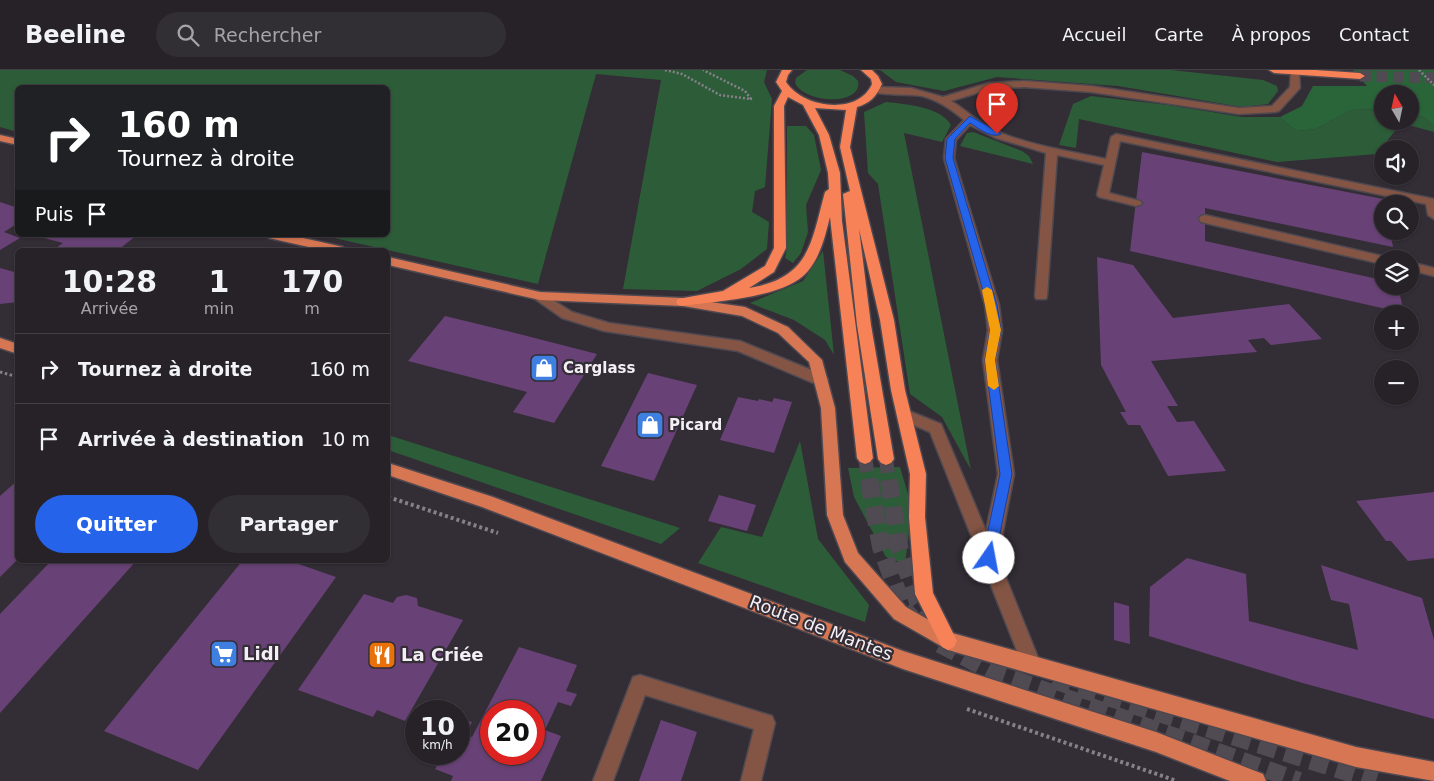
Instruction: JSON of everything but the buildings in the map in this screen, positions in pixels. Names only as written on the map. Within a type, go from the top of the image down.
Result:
[{"type":"highway","points":[[785,70],[781,82],[786,92],[808,104],[828,107],[852,105],[868,99],[876,90],[875,78],[866,70]]},
{"type":"highway","points":[[1274,70],[1360,76]]},
{"type":"highway","points":[[726,295],[770,269],[780,248],[779,106],[786,92]]},
{"type":"highway","points":[[808,104],[824,134],[834,173],[836,221],[865,458]]},
{"type":"highway","points":[[852,105],[846,147],[847,178],[864,325],[886,459]]},
{"type":"highway","points":[[846,147],[888,320],[904,415],[918,474],[917,517],[924,594],[948,640]]},
{"type":"highway","points":[[683,302],[768,289],[789,280],[803,269],[816,247],[834,181]]},
{"type":"main road","points":[[0,138],[15,141]]},
{"type":"main road","points":[[282,237],[330,248]]},
{"type":"main road","points":[[390,261],[540,296],[683,302],[745,312],[783,330],[815,360],[821,380],[828,408],[835,515],[851,557],[900,613],[948,640],[1356,757],[1434,772]]},
{"type":"main road","points":[[0,343],[15,348]]},
{"type":"main road","name":"Route de Mantes","points":[[390,470],[487,502],[903,660],[1156,742],[1256,781]]},
{"type":"lane","points":[[944,100],[989,86],[1024,84],[1091,89],[1239,111],[1275,109],[1296,88],[1294,72]]},
{"type":"lane","points":[[876,90],[903,91],[944,100],[984,128],[1001,135],[1052,150],[1110,163]]},
{"type":"lane","points":[[970,119],[951,139],[949,158],[992,305],[995,330],[990,360],[1006,474],[989,558]]},
{"type":"lane","points":[[1136,203],[1103,195],[1116,137],[1431,202],[1434,214]]},
{"type":"lane","points":[[1041,296],[1052,150]]},
{"type":"lane","points":[[1205,219],[1374,258]]},
{"type":"lane","points":[[1419,268],[1434,272]]},
{"type":"lane","points":[[540,296],[567,314],[610,328],[740,346],[821,380]]},
{"type":"lane","points":[[904,415],[936,428],[1032,665]]},
{"type":"lane","points":[[603,781],[640,684],[765,723],[751,781]]},
{"type":"path","points":[[665,70],[682,74],[720,96],[751,100],[745,91],[703,70]]},
{"type":"path","points":[[1419,70],[1434,86]]},
{"type":"path","points":[[0,372],[15,376]]},
{"type":"green space","points":[[0,70],[767,70],[764,82],[772,99],[765,187],[755,191],[752,212],[769,222],[767,249],[741,269],[697,291],[623,289],[661,80],[596,74],[538,284],[390,251],[390,248],[379,248],[330,237],[390,237],[390,85],[15,85],[15,131],[0,127]]},
{"type":"green space","points":[[807,70],[840,70],[853,76],[858,81],[857,89],[852,95],[843,98],[821,98],[810,95],[801,90],[795,83],[796,78]]},
{"type":"green space","points":[[880,70],[1171,70],[1263,80],[1277,86],[1278,91],[1268,104],[1242,107],[1118,86],[997,77],[944,91],[896,82]]},
{"type":"green space","points":[[1353,70],[1434,70],[1434,126],[1425,118],[1419,116],[1419,85],[1374,85],[1374,109],[1351,110],[1316,129],[1296,131],[1280,117],[1302,106],[1313,86],[1367,86]]},
{"type":"green space","points":[[1091,96],[1168,105],[1242,117],[1280,117],[1296,131],[1316,129],[1351,110],[1374,109],[1374,130],[1396,130],[1388,140],[1374,140],[1374,154],[1277,162],[1079,119],[1076,148],[1059,145],[1073,104]]},
{"type":"green space","points":[[886,102],[912,105],[931,110],[946,119],[951,125],[942,142],[904,133],[971,470],[942,417],[910,394],[878,184],[868,173],[864,112]]},
{"type":"green space","points":[[1419,116],[1425,118],[1434,126],[1434,132],[1419,128]]},
{"type":"green space","points":[[787,126],[806,126],[814,135],[821,170],[806,205],[808,232],[801,253],[793,263],[785,258],[787,248]]},
{"type":"green space","points":[[973,132],[1022,151],[1029,156],[1033,164],[960,146],[967,133]]},
{"type":"green space","points":[[823,251],[834,355],[825,340],[794,320],[750,303],[803,281]]},
{"type":"green space","points":[[390,436],[680,528],[661,544],[390,451]]},
{"type":"green space","points":[[800,441],[818,539],[869,605],[865,622],[698,563],[721,527],[762,537]]},
{"type":"green space","points":[[900,467],[912,508],[905,564],[886,557],[854,497],[848,468]]},
{"type":"tunnel","points":[[1360,76],[1434,78]]},
{"type":"tunnel","points":[[865,458],[869,482]]},
{"type":"tunnel","points":[[886,459],[889,482]]},
{"type":"tunnel","points":[[869,480],[881,547],[904,610],[912,618]]},
{"type":"tunnel","points":[[889,480],[899,547],[918,602],[933,620]]},
{"type":"tunnel","points":[[940,644],[993,672],[1299,781]]},
{"type":"tunnel","points":[[1053,680],[1376,781]]},
{"type":"slow traffic","points":[[987,290],[992,305],[995,330],[990,360],[994,386]]},
{"type":"place","name":"Carglass","points":[[544,368]]},
{"type":"place","name":"Picard","points":[[650,425]]},
{"type":"place","name":"Lidl","points":[[224,654]]},
{"type":"place","name":"La Criée","points":[[382,655]]},
{"type":"route","points":[[989,558],[1006,474],[990,360],[995,330],[992,305],[949,158],[951,139],[970,119],[997,134]]}]
